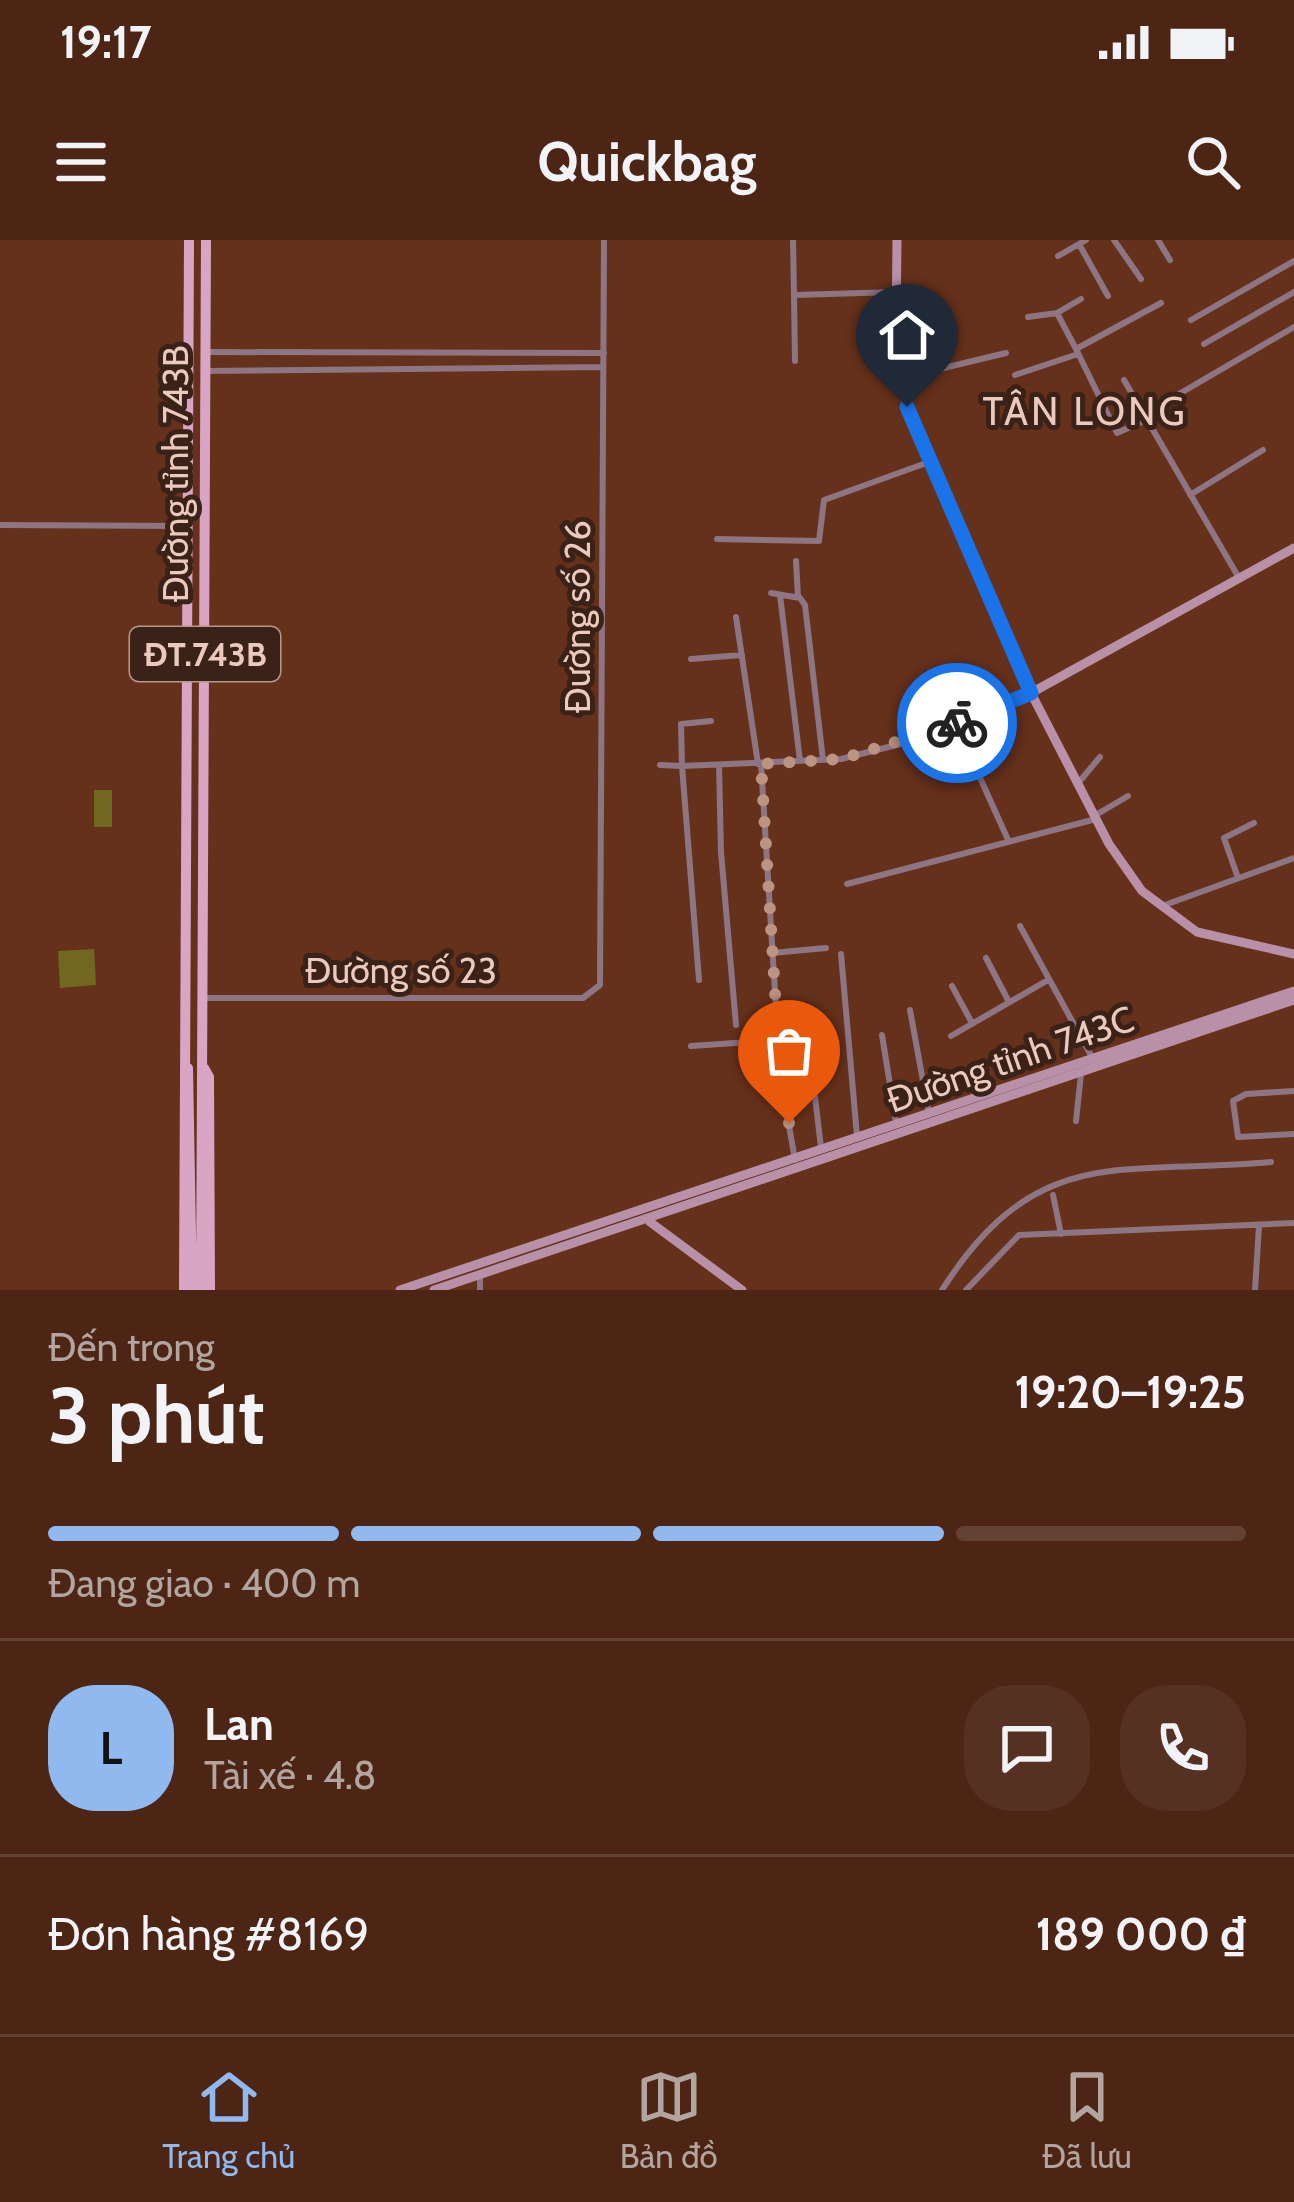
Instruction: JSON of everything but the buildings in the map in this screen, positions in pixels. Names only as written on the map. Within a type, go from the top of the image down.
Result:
[{"type":"main road","name":"Đường tỉnh 743B","points":[[189,240],[188,1068],[197,1290]]},
{"type":"main road","name":"Đường tỉnh 743B","points":[[196,1090],[204,1068],[206,240]]},
{"type":"main road","points":[[897,240],[896,292],[907,407],[1031,693],[1124,870],[1160,907],[1210,938],[1294,954]]},
{"type":"main road","points":[[1031,693],[1294,548]]},
{"type":"main road","points":[[188,666],[205,667]]},
{"type":"main road","name":"Đường tỉnh 743C","points":[[434,1290],[479,1270],[821,1151],[1294,995]]},
{"type":"main road","name":"Đường tỉnh 743C","points":[[400,1290],[649,1222],[1081,1075],[1294,995]]},
{"type":"main road","name":"Đường tỉnh 743B","points":[[188,1068],[196,1090]]},
{"type":"main road","name":"Đường tỉnh 743B","points":[[197,1290],[209,1077],[204,1068]]},
{"type":"main road","name":"ĐT.743B","points":[[196,1090],[197,1290]]},
{"type":"main road","points":[[639,1214],[742,1290]]},
{"type":"street","name":"Đường số 26","points":[[596,992],[604,977],[604,240]]},
{"type":"street","points":[[794,240],[795,361]]},
{"type":"street","points":[[1114,240],[1141,279]]},
{"type":"street","points":[[1158,240],[1170,260]]},
{"type":"street","points":[[1058,256],[1082,242],[1108,296]]},
{"type":"street","points":[[1191,320],[1294,261]]},
{"type":"street","points":[[794,295],[896,292]]},
{"type":"street","points":[[1204,344],[1294,292]]},
{"type":"street","points":[[1028,317],[1057,313],[1081,299]]},
{"type":"street","points":[[1016,375],[1077,351],[1161,303]]},
{"type":"street","points":[[1057,313],[1117,433],[1294,327]]},
{"type":"street","points":[[205,352],[604,353]]},
{"type":"street","points":[[409,353],[410,367]]},
{"type":"street","points":[[902,378],[1006,353]]},
{"type":"street","points":[[205,371],[604,367]]},
{"type":"street","points":[[1124,380],[1240,581]]},
{"type":"street","points":[[1190,496],[1264,450]]},
{"type":"street","points":[[717,539],[819,541],[824,500],[929,462]]},
{"type":"street","points":[[0,525],[187,526]]},
{"type":"street","points":[[796,561],[798,598]]},
{"type":"street","points":[[800,761],[776,594],[798,598],[805,605],[823,760]]},
{"type":"street","points":[[736,617],[760,764],[778,1040],[796,1160]]},
{"type":"street","points":[[691,659],[742,655]]},
{"type":"street","points":[[660,765],[823,760],[920,739],[1031,693]]},
{"type":"street","points":[[698,980],[681,724],[711,721]]},
{"type":"street","points":[[1078,782],[1100,757]]},
{"type":"street","points":[[719,765],[736,1025]]},
{"type":"street","points":[[977,771],[1009,842]]},
{"type":"street","points":[[847,884],[1095,817],[1128,796]]},
{"type":"street","points":[[1238,878],[1224,838],[1254,823]]},
{"type":"street","points":[[1160,907],[1294,858]]},
{"type":"street","points":[[1019,926],[1093,1059]]},
{"type":"street","points":[[772,953],[826,948]]},
{"type":"street","points":[[841,954],[857,1139]]},
{"type":"street","points":[[986,958],[1009,1002]]},
{"type":"street","points":[[951,1036],[1048,980]]},
{"type":"street","points":[[952,986],[972,1023]]},
{"type":"street","name":"Đường số 23","points":[[204,998],[583,998],[596,992]]},
{"type":"street","points":[[910,1010],[929,1114]]},
{"type":"street","points":[[882,1035],[897,1126]]},
{"type":"street","points":[[691,1046],[778,1040]]},
{"type":"street","points":[[1076,1120],[1081,1075]]},
{"type":"street","points":[[814,1088],[821,1151]]},
{"type":"street","points":[[1294,1091],[1246,1094],[1233,1101],[1238,1137],[1294,1134]]},
{"type":"street","points":[[942,1290],[991,1229],[1065,1178],[1270,1162]]},
{"type":"street","points":[[1053,1195],[1061,1234]]},
{"type":"street","points":[[966,1290],[1019,1235],[1294,1223]]},
{"type":"street","points":[[1255,1290],[1259,1226]]},
{"type":"street","points":[[479,1270],[480,1290]]},
{"type":"shaded area","points":[[94,790],[112,790],[112,827],[94,827]]},
{"type":"shaded area","points":[[94,949],[96,985],[60,988],[58,951]]},
{"type":"way so far","points":[[789,1123],[780,1074],[761,764],[841,759],[920,739],[957,723]]},
{"type":"district","name":"TÂN LONG","points":[[1085,411]]},
{"type":"route","points":[[907,407],[1031,693],[957,723]]}]
